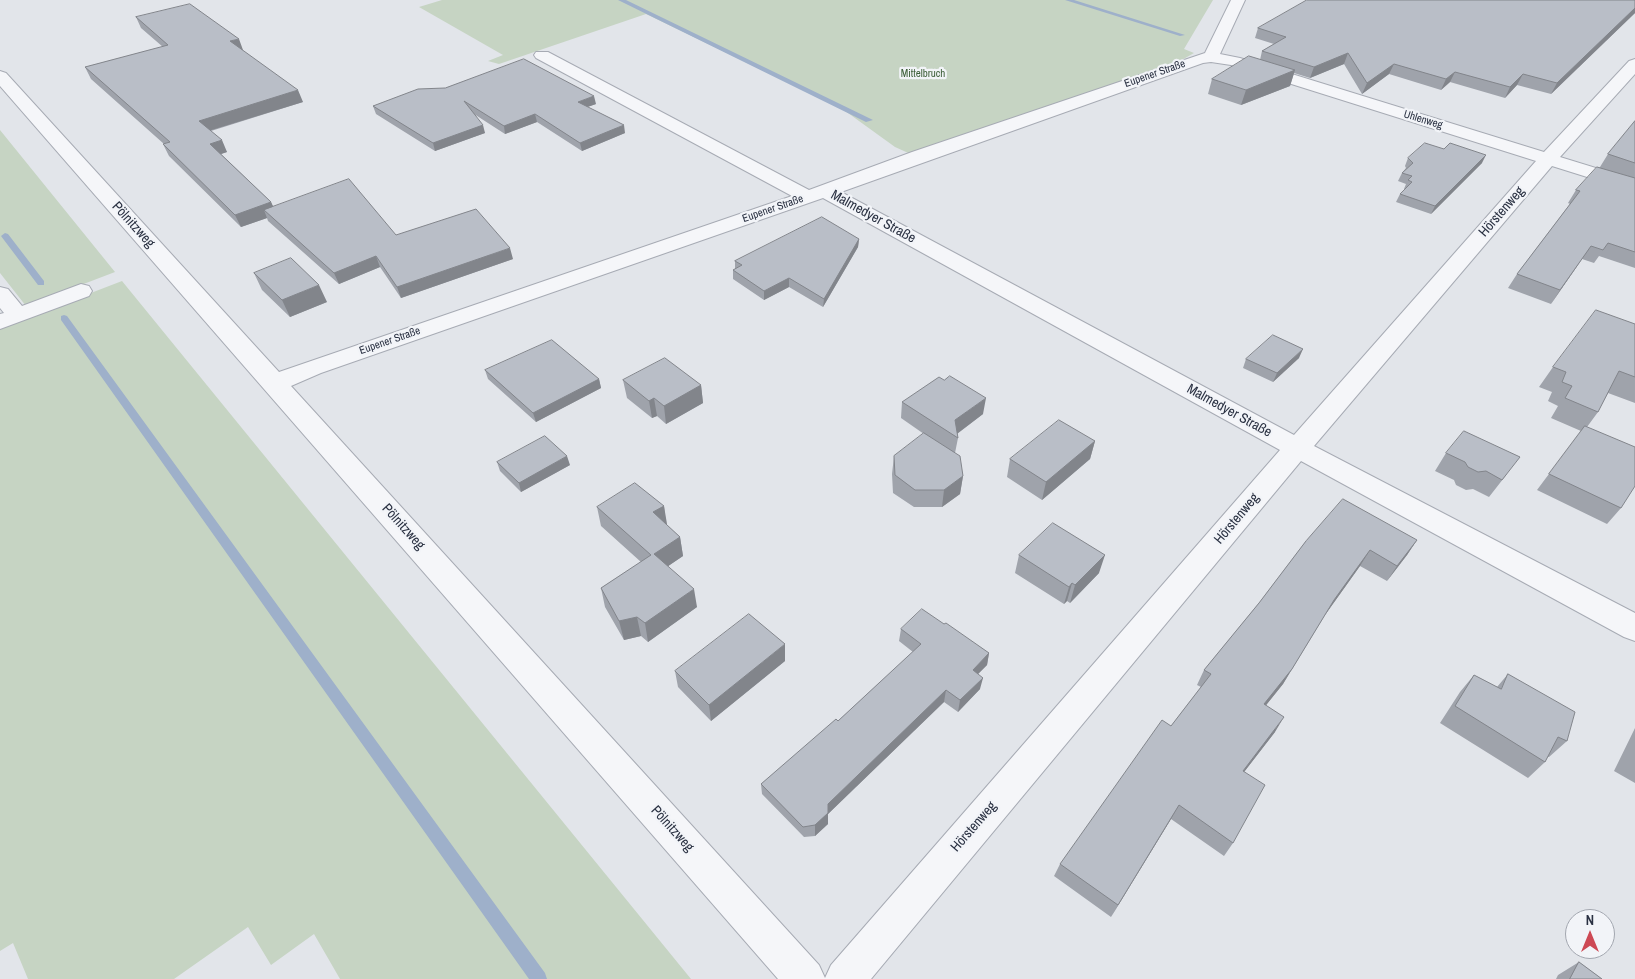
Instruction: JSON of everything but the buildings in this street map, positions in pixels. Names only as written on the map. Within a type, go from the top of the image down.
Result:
[{"type":"street","points":[[1211,57],[1238,0]]},
{"type":"street","name":"Malmedyer Straße","points":[[542,55],[816,194],[1635,628]]},
{"type":"street","name":"Uhlenweg","points":[[1211,57],[1244,64],[1635,186]]},
{"type":"street","name":"Eupener Straße","points":[[276,383],[312,368],[816,194],[923,155],[1211,57]]},
{"type":"street","name":"Hörstenweg","points":[[845,979],[1297,448],[1548,159],[1635,64]]},
{"type":"street","name":"Pölnitzweg","points":[[0,76],[276,383],[805,979]]},
{"type":"street","points":[[0,294],[9,319],[81,291]]},
{"type":"green space","name":"Mittelbruch","points":[[442,0],[1213,0],[1184,49],[1194,53],[1180,61],[915,156],[895,147],[841,108],[646,14],[499,64],[488,61],[503,55],[419,7]]},
{"type":"green space","points":[[0,130],[115,272],[26,306],[0,273]]},
{"type":"green space","points":[[122,281],[691,979],[340,979],[314,934],[271,965],[248,927],[174,979],[28,979],[13,943],[0,951],[0,328]]},
{"type":"waterway","points":[[621,0],[869,120]]},
{"type":"waterway","points":[[1068,0],[1182,35]]},
{"type":"waterway","points":[[5,236],[41,283]]},
{"type":"waterway","points":[[64,318],[539,979]]}]
